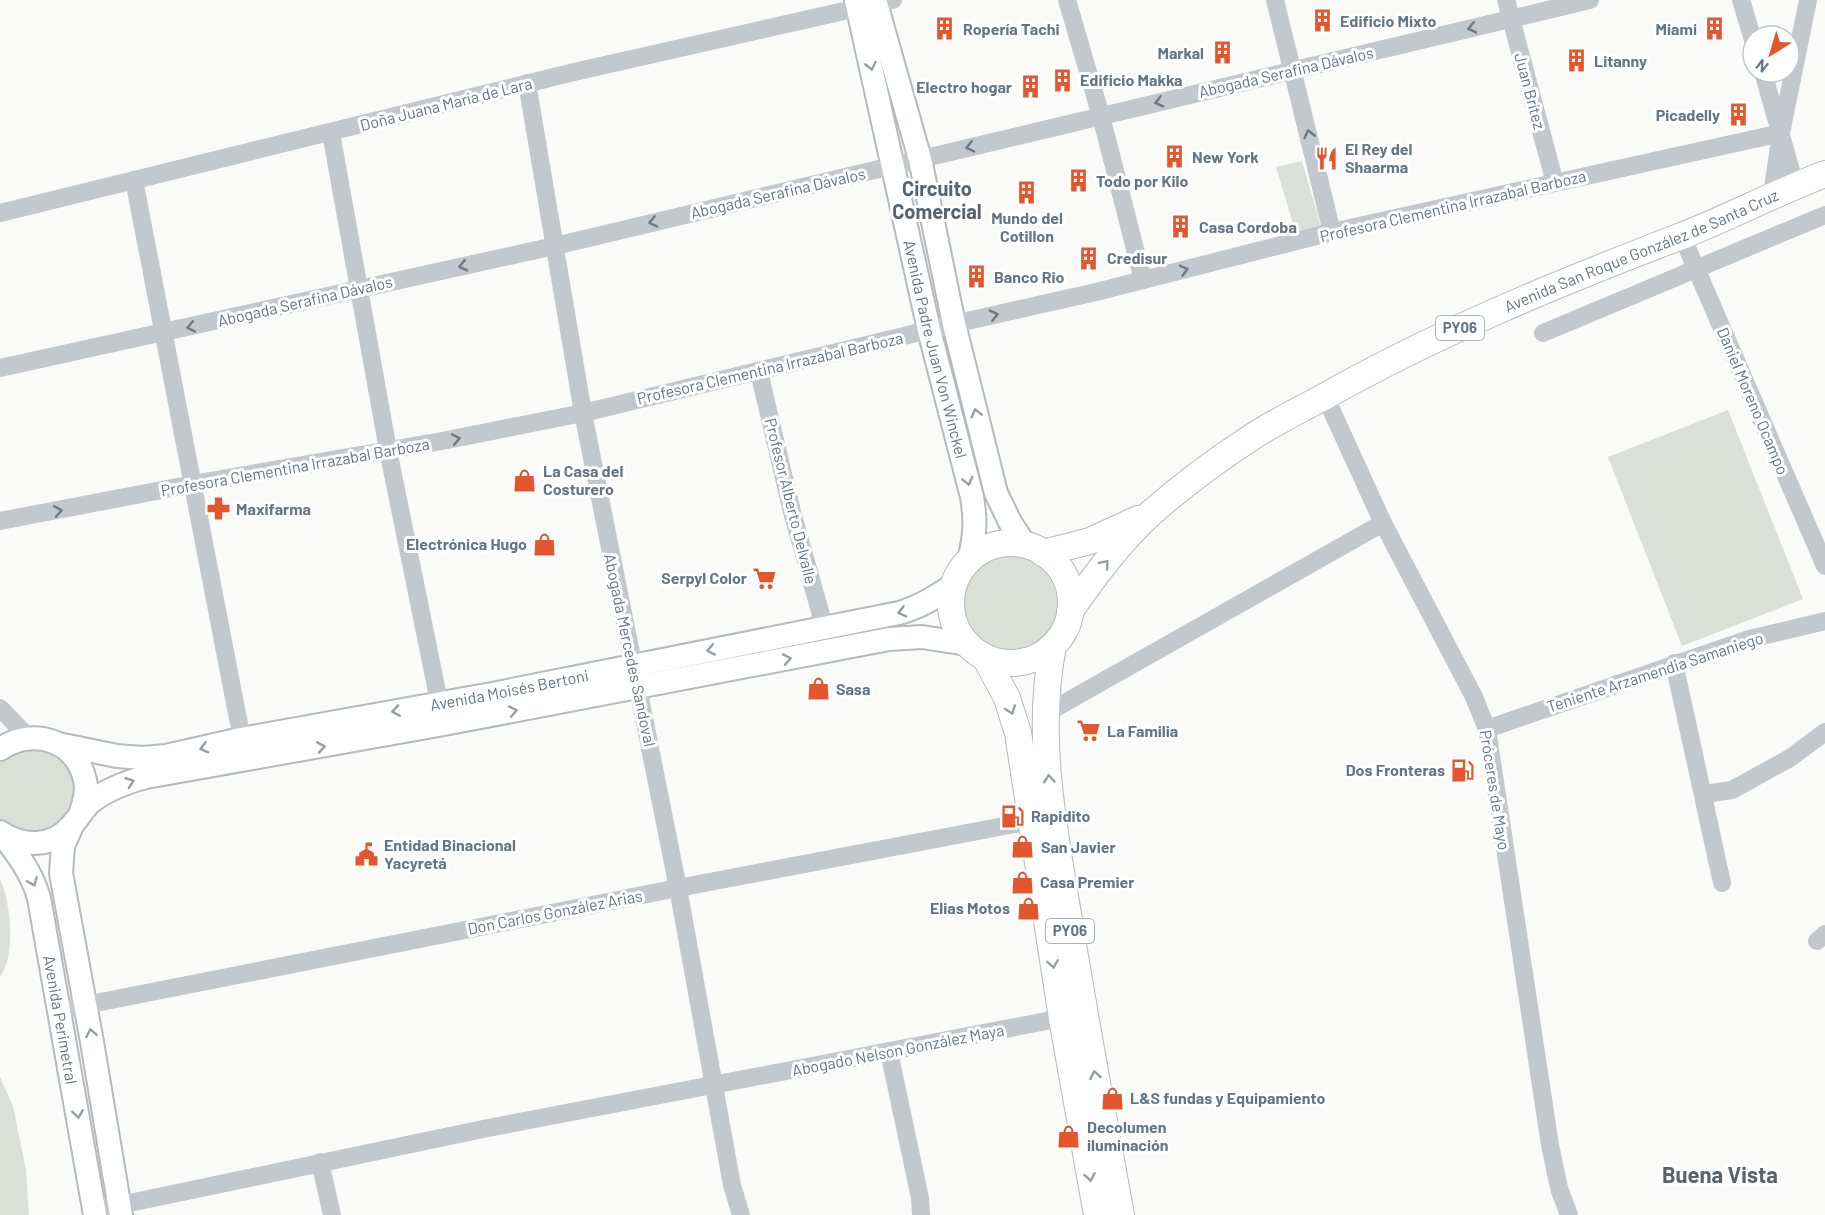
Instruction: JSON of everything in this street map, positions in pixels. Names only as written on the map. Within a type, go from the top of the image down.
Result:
[{"type":"highway","name":"Avenida San Roque González de Santa Cruz","points":[[1071,611],[1103,566],[1150,514],[1216,461],[1250,438],[1423,343],[1594,268],[1682,236],[1825,174]]},
{"type":"highway","name":"Avenida San Roque González de Santa Cruz","points":[[1034,549],[1090,541],[1150,514]]},
{"type":"highway","name":"PY06","points":[[1034,549],[1008,543],[991,546],[969,560],[953,585],[952,616],[958,631],[976,650],[1007,698],[1014,716],[1041,819],[1073,1016],[1097,1215]]},
{"type":"highway","points":[[1034,549],[1058,566],[1070,592],[1071,611]]},
{"type":"highway","name":"PY06","points":[[976,650],[1001,662],[1017,663],[1033,659],[1053,645],[1065,630],[1071,611]]},
{"type":"highway","name":"PY06","points":[[1041,819],[1045,714],[1053,645]]},
{"type":"highway","name":"PY06","points":[[1073,1016],[1121,1215]]},
{"type":"main road","name":"Avenida Padre Juan Von Winckel","points":[[871,3],[920,159],[954,324],[996,493],[1010,522],[1034,549]]},
{"type":"main road","name":"Avenida Padre Juan Von Winckel","points":[[871,3],[894,165],[929,330],[976,520],[975,539],[969,560]]},
{"type":"main road","name":"Avenida Moisés Bertoni","points":[[442,714],[635,664],[825,629],[916,608],[953,585]]},
{"type":"main road","name":"Avenida Moisés Bertoni","points":[[1,832],[15,840],[30,843],[45,842],[59,837],[102,795],[131,781],[244,750],[442,714],[638,687],[890,639],[922,637],[976,650]]},
{"type":"main road","name":"Avenida Moisés Bertoni","points":[[28,738],[48,740],[117,756],[143,758],[190,752],[244,750]]},
{"type":"main road","points":[[0,749],[10,742],[28,738]]},
{"type":"main road","points":[[58,744],[72,755],[80,766],[86,781],[86,797],[76,820]]},
{"type":"main road","name":"Avenida Perimetral","points":[[76,820],[63,846],[61,873],[120,1210]]},
{"type":"main road","name":"Avenida Perimetral","points":[[1,832],[26,866],[35,882],[39,898],[95,1212]]},
{"type":"street","points":[[1067,0],[1101,116],[1143,280]]},
{"type":"street","points":[[1275,0],[1332,232]]},
{"type":"street","name":"Juan Brítez","points":[[1506,0],[1555,183]]},
{"type":"street","name":"Abogada Serafina Dávalos","points":[[0,368],[555,246],[1590,0]]},
{"type":"street","points":[[1741,0],[1748,24]]},
{"type":"street","points":[[1781,133],[1808,0]]},
{"type":"street","name":"Doña Juana María de Lara","points":[[0,213],[528,83],[871,3]]},
{"type":"street","name":"Abogada Mercedes Sandoval","points":[[528,83],[583,413],[635,664],[732,1185],[741,1215]]},
{"type":"street","points":[[1767,84],[1781,133],[1784,190]]},
{"type":"street","points":[[331,133],[388,450],[442,714]]},
{"type":"street","name":"Profesora Clementina Irrazabal Barboza","points":[[0,521],[583,413],[1143,280],[1332,232],[1781,133]]},
{"type":"street","points":[[134,180],[244,750]]},
{"type":"street","points":[[1543,333],[1825,215]]},
{"type":"street","name":"Daniel Moreno Ocampo","points":[[1682,236],[1825,566]]},
{"type":"street","name":"Profesor Alberto Delvalle","points":[[759,372],[792,512],[825,629]]},
{"type":"street","name":"Próceres de Mayo","points":[[1325,396],[1383,523],[1474,697],[1487,729],[1550,1146],[1559,1188],[1569,1215]]},
{"type":"street","points":[[1045,714],[1383,523]]},
{"type":"street","name":"Teniente Arzamendia Samaniego","points":[[1487,729],[1749,639],[1825,621]]},
{"type":"street","points":[[1674,663],[1722,884]]},
{"type":"street","points":[[0,708],[28,738]]},
{"type":"street","points":[[1704,794],[1732,790],[1742,786],[1790,758],[1825,732]]},
{"type":"street","name":"Don Carlos González Arias","points":[[60,1010],[1041,819]]},
{"type":"street","name":"Abogado Nelson González Maya","points":[[95,1212],[120,1210],[320,1162],[1073,1016]]},
{"type":"street","points":[[889,1052],[920,1198],[921,1215]]},
{"type":"street","points":[[320,1162],[332,1215]]},
{"type":"shaded area","points":[[1302,161],[1322,230],[1297,237],[1276,167]]},
{"type":"shaded area","points":[[1728,410],[1803,599],[1682,646],[1608,457]]},
{"type":"shaded area","points":[[1008,555],[1018,556],[1035,563],[1049,577],[1056,594],[1056,614],[1049,631],[1035,645],[1018,652],[1008,653],[998,652],[981,645],[967,631],[960,614],[959,604],[960,594],[967,577],[981,563],[998,556]]},
{"type":"shaded area","points":[[51,748],[73,770],[76,800],[61,825],[34,836],[0,823],[0,757],[5,752]]},
{"type":"shaded area","points":[[0,879],[7,901],[10,943],[5,968],[0,977]]},
{"type":"shaded area","points":[[0,1077],[13,1106],[26,1170],[29,1215],[0,1215]]},
{"type":"place","name":"Edificio Mixto","points":[[1322,21]]},
{"type":"place","name":"Ropería Tachi","points":[[945,29]]},
{"type":"place","name":"Miami","points":[[1715,29]]},
{"type":"place","name":"Markal","points":[[1222,53]]},
{"type":"place","name":"Litanny","points":[[1576,61]]},
{"type":"place","name":"Edificio Makka","points":[[1062,80]]},
{"type":"place","name":"Electro hogar","points":[[1030,87]]},
{"type":"place","name":"Picadelly","points":[[1738,115]]},
{"type":"place","name":"New York","points":[[1174,157]]},
{"type":"place","name":"El Rey del Shaarma","points":[[1327,158]]},
{"type":"place","name":"Todo por Kilo","points":[[1078,181]]},
{"type":"place","name":"Mundo del Cotillon","points":[[1027,193]]},
{"type":"place","name":"Casa Cordoba","points":[[1181,227]]},
{"type":"place","name":"Credisur","points":[[1089,258]]},
{"type":"place","name":"Banco Rio","points":[[976,277]]},
{"type":"place","name":"La Casa del Costurero","points":[[525,480]]},
{"type":"place","name":"Maxifarma","points":[[218,509]]},
{"type":"place","name":"Electrónica Hugo","points":[[545,544]]},
{"type":"place","name":"Serpyl Color","points":[[765,578]]},
{"type":"place","name":"Sasa","points":[[818,689]]},
{"type":"place","name":"La Familia","points":[[1089,731]]},
{"type":"place","name":"Dos Fronteras","points":[[1463,770]]},
{"type":"place","name":"Rapidito","points":[[1013,816]]},
{"type":"place","name":"San Javier","points":[[1023,847]]},
{"type":"place","name":"Entidad Binacional Yacyretá","points":[[366,854]]},
{"type":"place","name":"Casa Premier","points":[[1022,882]]},
{"type":"place","name":"Elias Motos","points":[[1028,908]]},
{"type":"place","name":"L&S fundas y Equipamiento","points":[[1112,1098]]},
{"type":"place","name":"Decolumen iluminación","points":[[1069,1136]]},
{"type":"district","name":"Circuito Comercial","points":[[937,200]]},
{"type":"district","name":"Buena Vista","points":[[1720,1175]]}]
